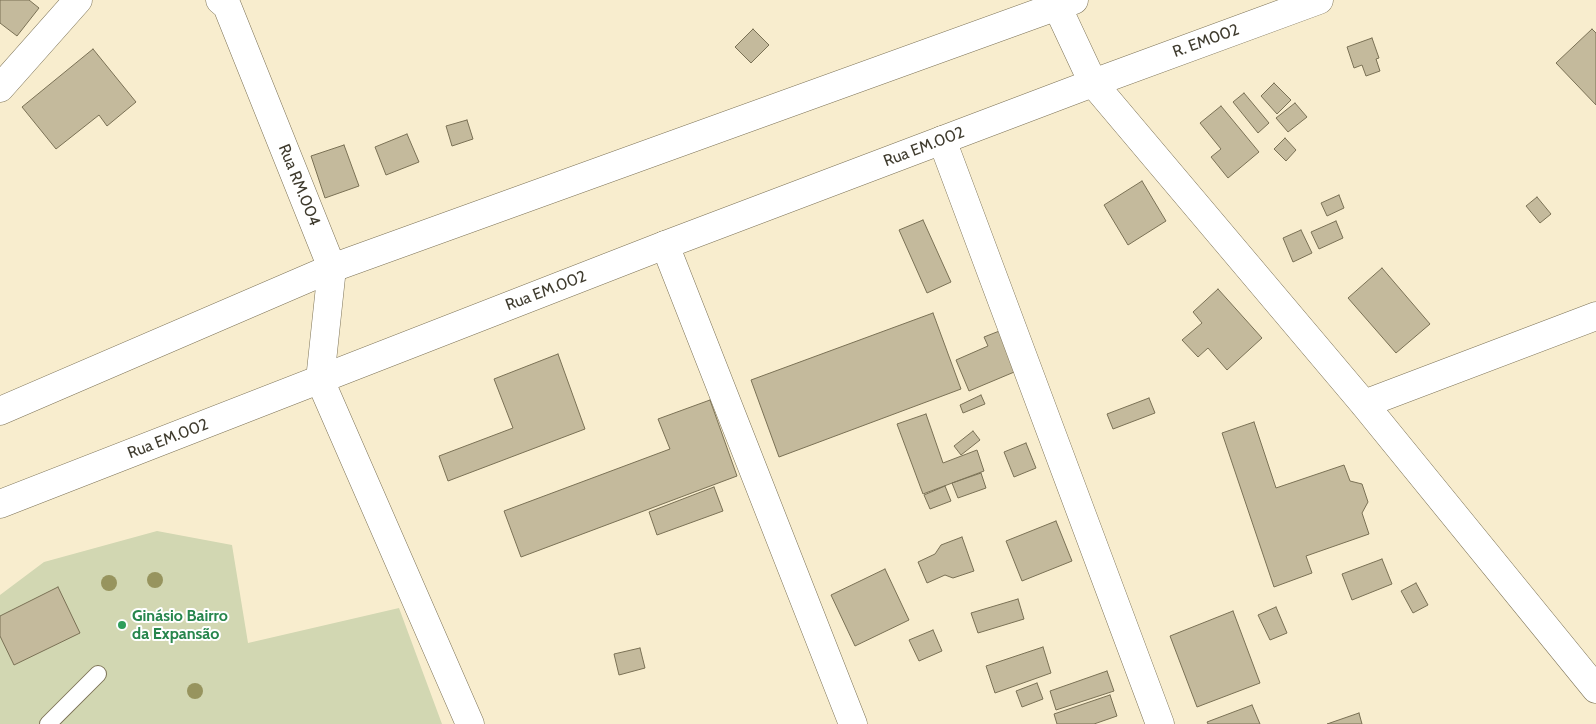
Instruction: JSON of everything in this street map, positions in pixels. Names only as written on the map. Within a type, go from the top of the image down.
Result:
[{"type":"street","points":[[0,88],[78,0]]},
{"type":"street","name":"Rua RM.004","points":[[220,0],[227,6],[332,268],[320,380]]},
{"type":"street","name":"R. EM002","points":[[1093,83],[1320,0]]},
{"type":"street","points":[[0,411],[332,268],[1062,2],[1093,83],[1364,404],[1596,688]]},
{"type":"street","name":"Rua EM.002","points":[[0,504],[665,244],[1093,83]]},
{"type":"street","points":[[942,140],[1160,724]]},
{"type":"street","points":[[665,244],[853,724]]},
{"type":"street","points":[[1364,404],[1596,316]]},
{"type":"street","points":[[320,380],[470,724]]},
{"type":"lane","points":[[48,724],[98,674]]},
{"type":"green space","name":"Ginásio Bairro da Expansão","points":[[157,531],[232,545],[248,643],[399,608],[442,724],[0,724],[0,595],[44,562]]},
{"type":"building","points":[[0,0],[29,0],[39,8],[17,36],[0,23]]},
{"type":"building","points":[[753,29],[769,45],[751,63],[735,47]]},
{"type":"building","points":[[1592,29],[1596,33],[1596,105],[1556,63]]},
{"type":"building","points":[[1372,38],[1379,58],[1376,59],[1380,71],[1366,76],[1362,65],[1354,68],[1347,47]]},
{"type":"building","points":[[93,49],[136,102],[107,126],[99,115],[56,149],[22,107]]},
{"type":"building","points":[[1274,83],[1291,100],[1277,114],[1261,96]]},
{"type":"building","points":[[1244,93],[1269,123],[1258,133],[1233,102]]},
{"type":"building","points":[[1295,103],[1307,117],[1288,132],[1276,118]]},
{"type":"building","points":[[1221,106],[1259,152],[1228,178],[1211,157],[1221,149],[1200,123]]},
{"type":"building","points":[[467,120],[473,139],[452,146],[446,126]]},
{"type":"building","points":[[407,134],[419,162],[386,175],[375,147]]},
{"type":"building","points":[[1285,138],[1296,150],[1286,161],[1274,149]]},
{"type":"building","points":[[344,145],[359,186],[325,198],[311,156]]},
{"type":"building","points":[[1142,181],[1166,221],[1128,245],[1104,205]]},
{"type":"building","points":[[1339,195],[1344,208],[1327,216],[1321,203]]},
{"type":"building","points":[[1537,197],[1551,214],[1540,223],[1526,206]]},
{"type":"building","points":[[923,220],[951,282],[927,293],[899,230]]},
{"type":"building","points":[[1336,221],[1343,238],[1319,249],[1311,232]]},
{"type":"building","points":[[1301,230],[1312,253],[1293,262],[1283,238]]},
{"type":"building","points":[[1382,268],[1430,324],[1396,353],[1348,298]]},
{"type":"building","points":[[1218,289],[1262,338],[1227,370],[1208,348],[1198,357],[1182,340],[1202,323],[1193,312]]},
{"type":"building","points":[[933,313],[961,389],[779,457],[751,380]]},
{"type":"building","points":[[1002,330],[1019,370],[969,391],[956,360],[988,346],[984,337]]},
{"type":"building","points":[[558,354],[585,429],[448,481],[439,456],[513,428],[494,379]]},
{"type":"building","points":[[981,395],[985,404],[963,413],[960,405]]},
{"type":"building","points":[[1149,398],[1155,413],[1113,429],[1107,414]]},
{"type":"building","points":[[710,400],[737,476],[521,557],[504,511],[670,449],[658,419]]},
{"type":"building","points":[[926,414],[943,463],[977,450],[984,471],[923,494],[897,424]]},
{"type":"building","points":[[1254,422],[1276,488],[1344,465],[1350,481],[1362,484],[1368,502],[1362,513],[1369,534],[1306,556],[1312,573],[1274,587],[1222,433]]},
{"type":"building","points":[[973,431],[980,440],[961,455],[954,446]]},
{"type":"building","points":[[1026,443],[1036,468],[1014,477],[1004,452]]},
{"type":"building","points":[[981,473],[986,488],[958,498],[952,483]]},
{"type":"building","points":[[945,486],[951,501],[930,509],[924,495]]},
{"type":"building","points":[[714,487],[723,511],[657,535],[649,512]]},
{"type":"building","points":[[1056,521],[1072,561],[1022,581],[1006,541]]},
{"type":"building","points":[[962,537],[974,571],[953,578],[945,575],[927,583],[918,562],[935,554],[941,545]]},
{"type":"building","points":[[1382,559],[1392,584],[1352,600],[1342,574]]},
{"type":"building","points":[[885,569],[909,620],[855,646],[831,595]]},
{"type":"building","points":[[1416,583],[1428,605],[1413,613],[1401,591]]},
{"type":"building","points":[[58,587],[80,633],[14,665],[0,636],[0,616]]},
{"type":"building","points":[[1018,599],[1024,619],[978,633],[971,613]]},
{"type":"building","points":[[1276,607],[1287,633],[1270,640],[1258,615]]},
{"type":"building","points":[[1233,611],[1260,683],[1197,707],[1170,636]]},
{"type":"building","points":[[933,630],[942,651],[919,661],[909,640]]},
{"type":"building","points":[[1043,647],[1051,673],[995,693],[986,666]]},
{"type":"building","points":[[640,648],[645,668],[619,675],[614,654]]},
{"type":"building","points":[[1107,671],[1114,691],[1056,710],[1050,691]]},
{"type":"building","points":[[1037,683],[1043,699],[1022,707],[1016,691]]},
{"type":"building","points":[[1110,695],[1117,716],[1094,724],[1057,724],[1054,714]]},
{"type":"building","points":[[1252,705],[1260,724],[1208,724],[1207,722]]},
{"type":"building","points":[[1359,713],[1362,724],[1327,724]]},
{"type":"place","name":"Ginásio Bairro da Expansão","points":[[122,625]]}]
